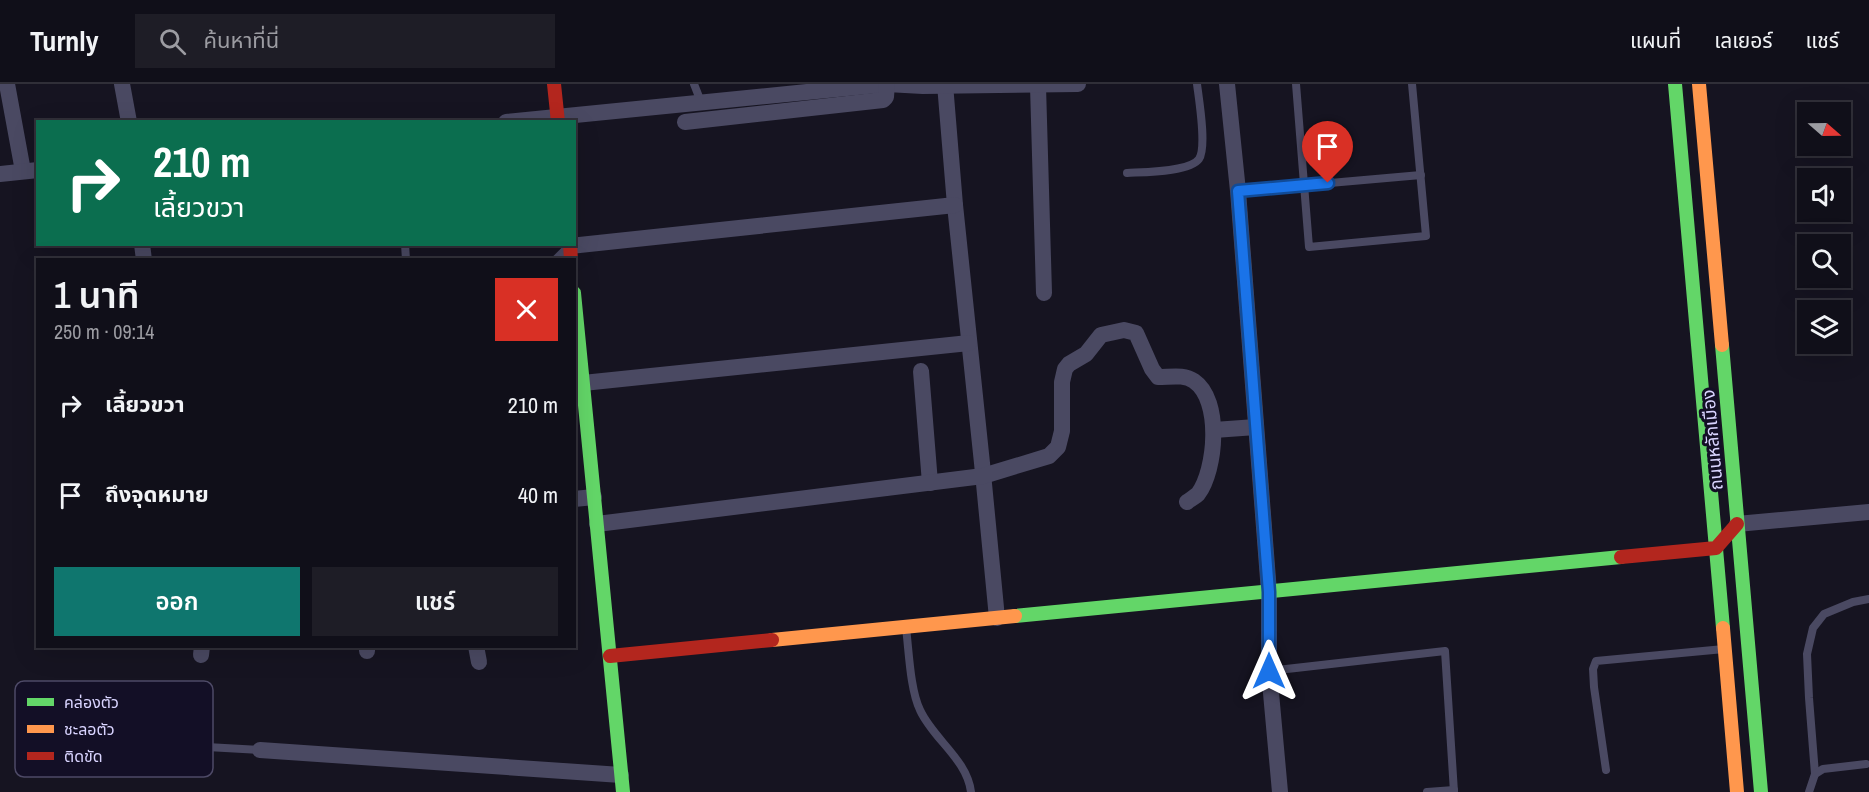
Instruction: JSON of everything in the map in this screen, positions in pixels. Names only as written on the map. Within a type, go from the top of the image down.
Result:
[{"type":"street","points":[[0,174],[30,170],[7,84]]},
{"type":"street","points":[[122,84],[129,120]]},
{"type":"street","points":[[554,84],[558,119]]},
{"type":"street","points":[[541,120],[887,84],[923,87],[1078,84]]},
{"type":"street","points":[[685,122],[883,100],[886,97],[887,84]]},
{"type":"street","points":[[1227,84],[1238,191],[1269,592],[1269,671],[1280,792]]},
{"type":"street","name":"ถนนหลักเมือง","points":[[1675,84],[1737,792]]},
{"type":"street","name":"ถนนหลักเมือง","points":[[1699,84],[1761,792]]},
{"type":"street","points":[[945,85],[997,618]]},
{"type":"street","points":[[1038,86],[1044,293]]},
{"type":"street","points":[[570,250],[955,205]]},
{"type":"street","points":[[260,750],[622,784],[576,311]]},
{"type":"street","points":[[597,524],[982,476],[1049,456],[1058,447],[1062,431],[1062,382],[1065,369],[1086,354],[1101,335],[1124,330],[1136,333],[1152,369],[1158,376],[1182,376],[1193,380],[1200,386],[1207,398],[1214,430],[1209,468],[1197,496],[1187,502]]},
{"type":"street","points":[[583,383],[969,343]]},
{"type":"street","points":[[921,371],[930,483]]},
{"type":"street","points":[[1214,430],[1256,428]]},
{"type":"street","points":[[576,499],[594,497]]},
{"type":"street","points":[[610,656],[1716,548],[1737,524],[1869,512]]},
{"type":"lane","points":[[694,84],[701,102]]},
{"type":"lane","points":[[1127,173],[1175,169],[1199,160],[1203,145],[1197,84]]},
{"type":"lane","points":[[1296,84],[1309,247],[1426,236],[1412,84]]},
{"type":"lane","points":[[1238,191],[1421,175]]},
{"type":"lane","points":[[1809,792],[1815,774],[1807,654],[1813,628],[1824,614],[1853,602],[1869,599]]},
{"type":"lane","points":[[906,627],[915,697],[920,712],[963,770],[971,792]]},
{"type":"lane","points":[[1606,770],[1594,687],[1593,669],[1596,661],[1724,649]]},
{"type":"lane","points":[[1269,671],[1444,651],[1454,791],[1427,792]]},
{"type":"lane","points":[[213,747],[260,750]]},
{"type":"lane","points":[[1815,774],[1823,769],[1866,764]]},
{"type":"traffic: fast","points":[[1675,84],[1723,628]]},
{"type":"traffic: fast","points":[[576,313],[623,792]]},
{"type":"traffic: fast","points":[[1722,345],[1761,792]]},
{"type":"traffic: fast","points":[[1015,616],[1621,557]]},
{"type":"traffic: slow","points":[[1699,84],[1722,345]]},
{"type":"traffic: slow","points":[[772,640],[1015,616]]},
{"type":"traffic: slow","points":[[1723,628],[1737,792]]},
{"type":"traffic: jam","points":[[554,84],[558,120]]},
{"type":"traffic: jam","points":[[570,246],[571,258]]},
{"type":"traffic: jam","points":[[1621,557],[1716,548],[1737,524]]},
{"type":"traffic: jam","points":[[610,656],[772,640]]},
{"type":"route","points":[[1269,671],[1269,592],[1238,191],[1328,183]]}]
